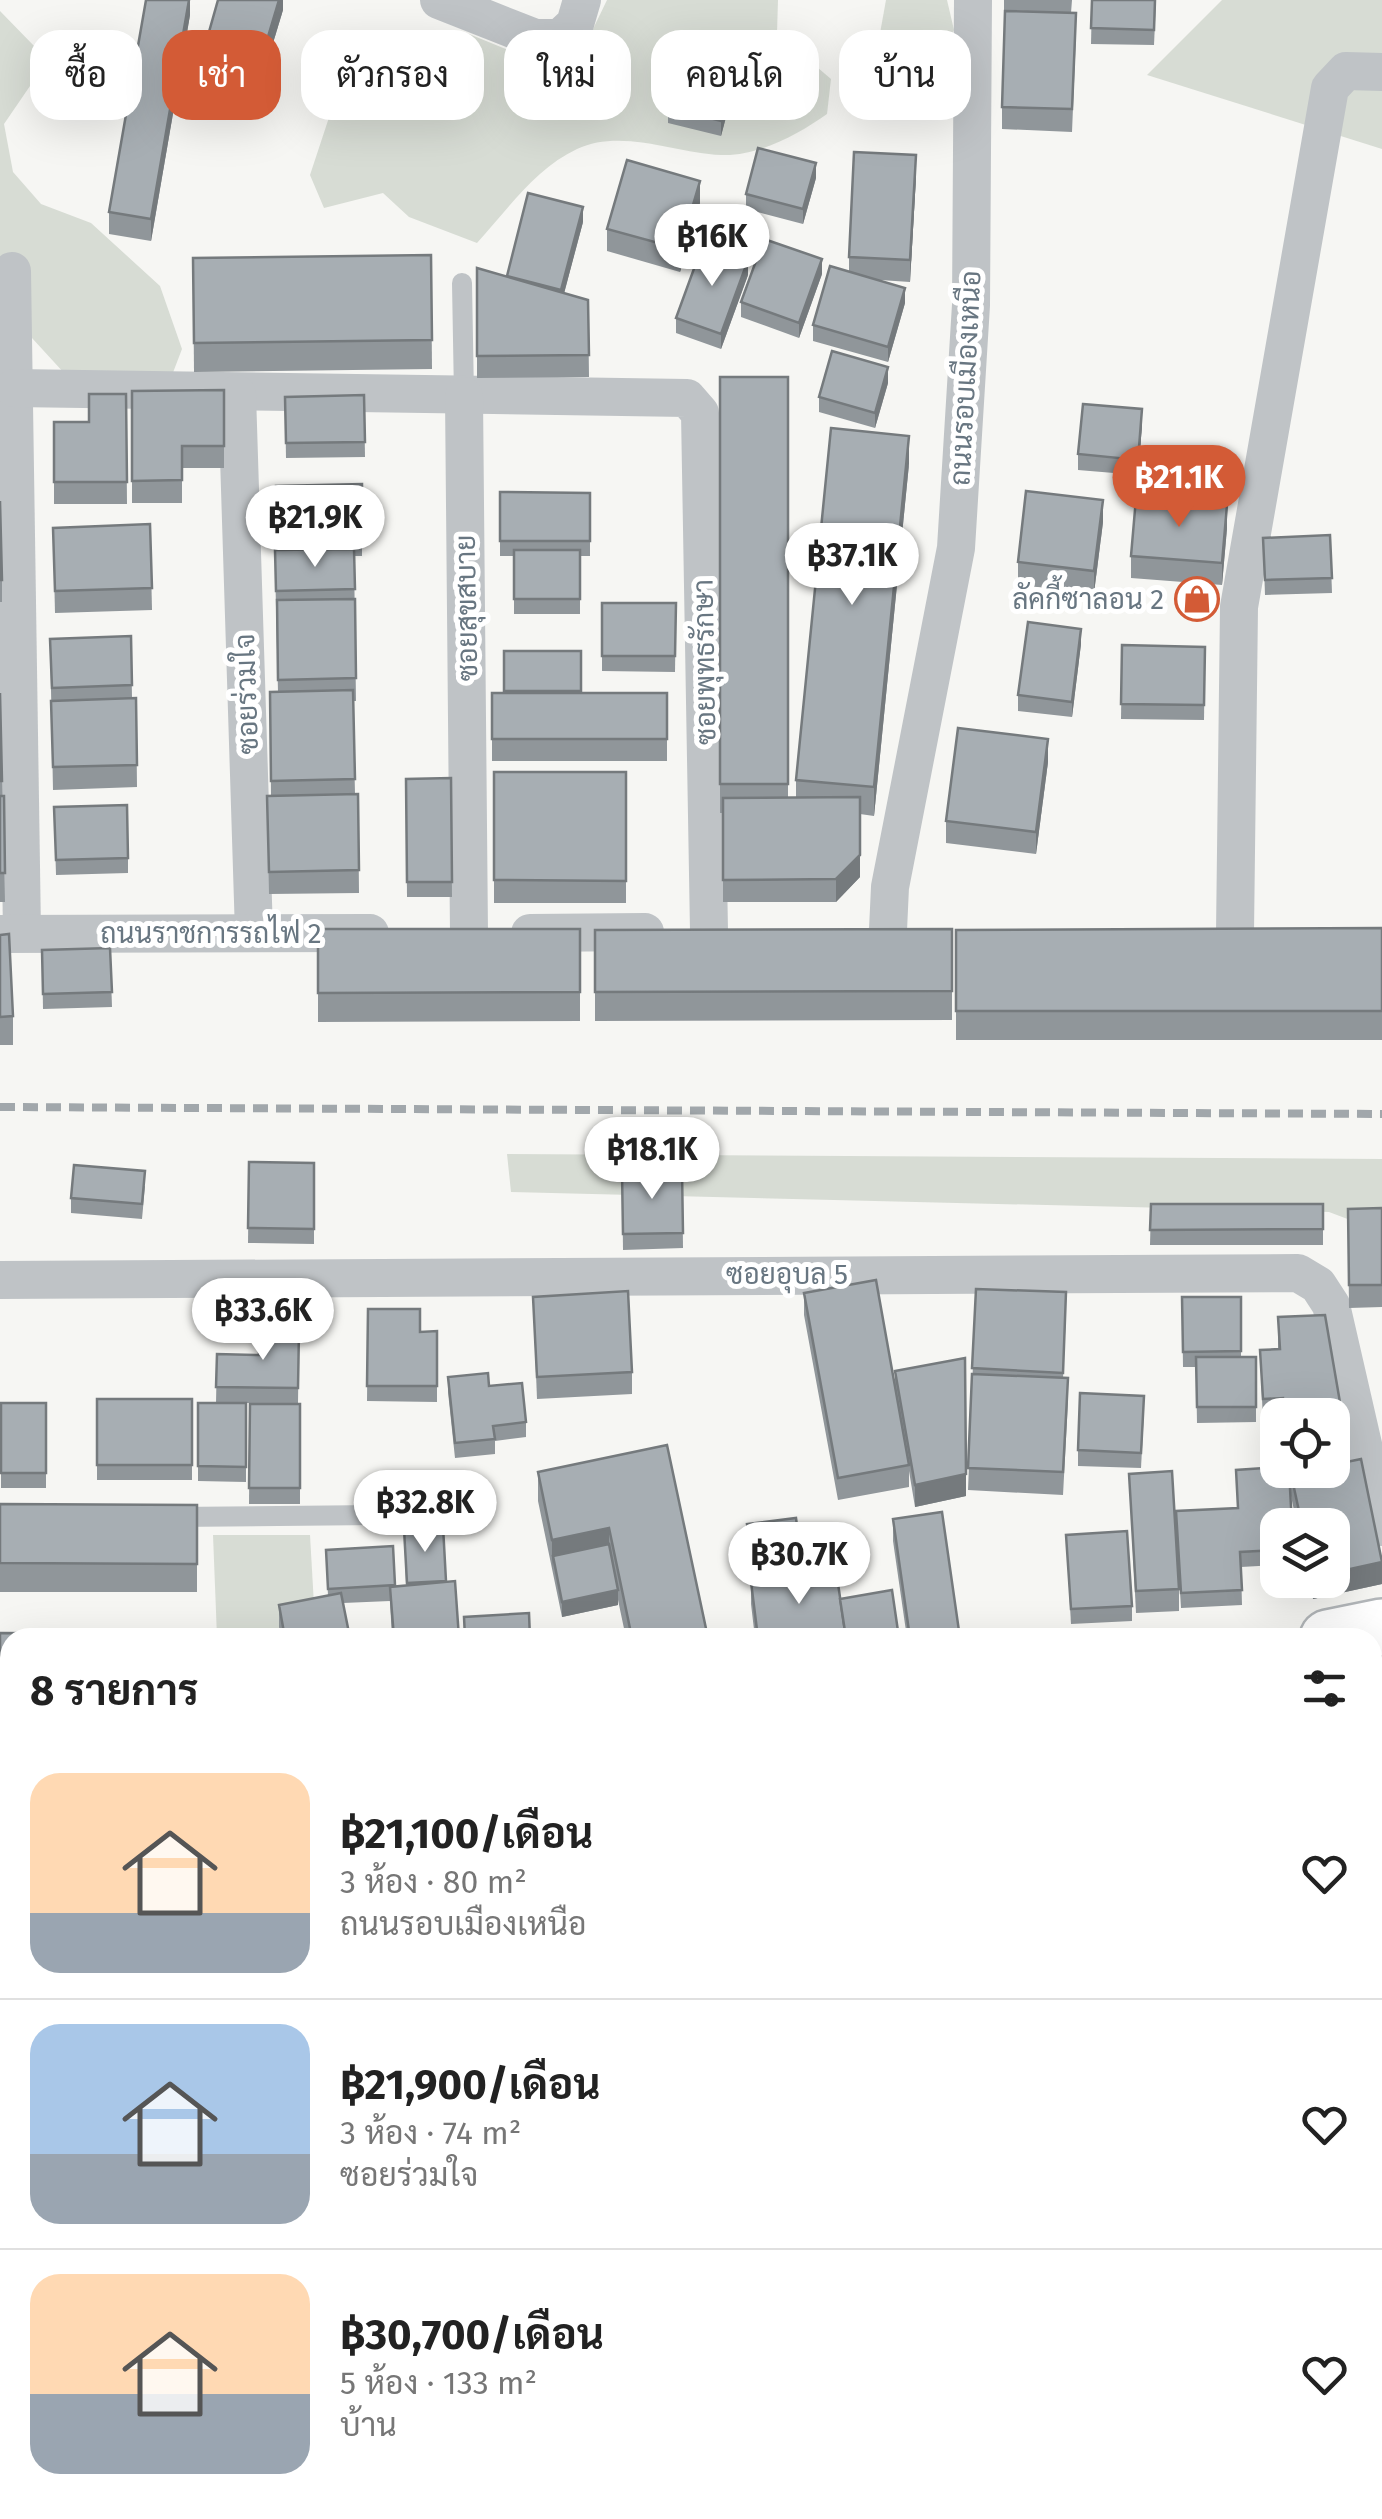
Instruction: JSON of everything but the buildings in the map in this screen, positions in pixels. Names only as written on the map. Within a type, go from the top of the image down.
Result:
[{"type":"street","points":[[439,0],[535,38],[560,38],[575,24],[582,0]]},
{"type":"street","name":"ถนนรอบเมืองเหนือ","points":[[848,930],[906,930],[890,887],[956,548],[971,305],[974,0]]},
{"type":"street","points":[[1235,933],[1238,608],[1281,348],[1330,88],[1346,71],[1382,72]]},
{"type":"street","points":[[11,934],[12,270]]},
{"type":"street","points":[[14,388],[464,396]]},
{"type":"street","name":"ซอยร่วมใจ","points":[[237,394],[254,933]]},
{"type":"street","name":"ซอยพุทธรักษา","points":[[464,396],[687,398],[700,413],[708,932]]},
{"type":"street","name":"ซอยสุขสบาย","points":[[464,396],[470,934]]},
{"type":"street","name":"ถนนราชการรถไฟ 2","points":[[11,934],[748,931]]},
{"type":"street","name":"ซอยอุบล 5","points":[[0,1280],[1272,1270],[1298,1273],[1318,1285],[1330,1306],[1382,1527]]},
{"type":"lane","name":"ซอยสุขสบาย","points":[[462,283],[464,396]]},
{"type":"lane","points":[[158,1517],[376,1514]]},
{"type":"shaded area","points":[[607,0],[778,0],[777,30],[651,30],[651,120],[818,120],[777,143],[735,155],[630,141],[594,143],[577,149],[535,178],[477,243],[409,217],[383,193],[324,208],[310,175],[328,120],[484,120],[484,40],[504,48],[504,120],[631,120],[631,30],[593,30]]},
{"type":"shaded area","points":[[886,0],[947,0],[954,30],[881,30]]},
{"type":"shaded area","points":[[1222,0],[1382,0],[1382,149],[1147,75]]},
{"type":"shaded area","points":[[0,11],[30,42],[30,86],[4,124],[13,172],[41,204],[91,223],[160,286],[182,349],[169,383],[65,374],[32,338],[0,321]]},
{"type":"shaded area","points":[[819,69],[831,79],[827,114],[819,119]]},
{"type":"shaded area","points":[[507,1154],[1382,1159],[1382,1232],[1329,1212],[511,1192]]},
{"type":"shaded area","points":[[213,1535],[310,1535],[314,1605],[290,1628],[217,1628]]},
{"type":"railway","points":[[0,1107],[1382,1114]]},
{"type":"place","name":"ลัคกี้ซาลอน 2","points":[[1197,599]]}]
